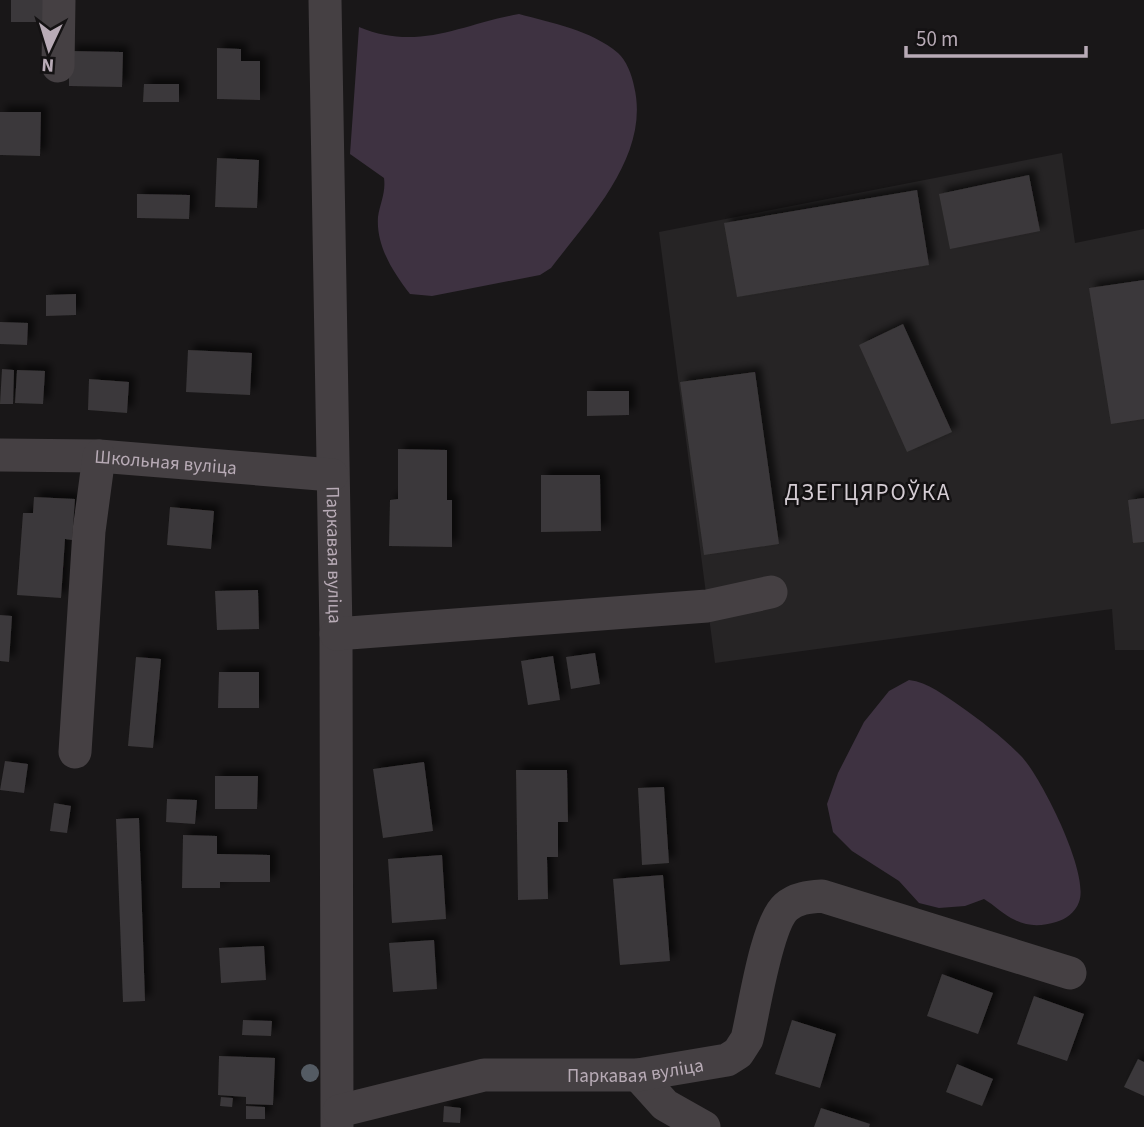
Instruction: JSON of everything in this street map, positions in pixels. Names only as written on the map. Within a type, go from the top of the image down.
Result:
[{"type":"street","points":[[58,66],[59,0]]},
{"type":"street","name":"Паркавая вуліца","points":[[325,0],[336,634],[338,1119],[484,1075],[638,1075],[727,1060],[738,1053],[747,1040],[771,933],[784,908],[800,899],[822,896],[1070,973]]},
{"type":"street","name":"Школьная вуліца","points":[[0,455],[99,456],[332,475]]},
{"type":"street","points":[[75,752],[89,531],[99,456]]},
{"type":"street","points":[[336,634],[707,606],[771,592]]},
{"type":"street","points":[[638,1075],[665,1105],[704,1127]]},
{"type":"shaded area","points":[[519,14],[596,38],[624,60],[633,82],[637,112],[634,137],[625,161],[598,207],[551,268],[540,275],[432,296],[410,294],[392,268],[380,238],[378,217],[384,193],[384,178],[350,154],[359,27],[381,34],[421,37]]},
{"type":"shaded area","points":[[1062,153],[1075,243],[1144,229],[1144,650],[1115,650],[1112,609],[715,663],[659,232]]},
{"type":"shaded area","points":[[909,680],[930,686],[968,712],[1008,743],[1031,768],[1052,805],[1078,871],[1081,889],[1079,902],[1067,917],[1051,923],[1030,925],[1011,918],[984,899],[965,906],[939,908],[919,903],[899,881],[852,851],[833,832],[827,804],[838,773],[864,722],[889,691]]},
{"type":"building","points":[[11,0],[45,0],[45,22],[11,22]]},
{"type":"building","points":[[217,48],[241,49],[241,61],[260,61],[260,100],[217,99]]},
{"type":"building","points":[[69,51],[123,52],[122,87],[69,86]]},
{"type":"building","points":[[144,84],[179,84],[179,102],[143,102]]},
{"type":"building","points":[[0,112],[41,112],[40,156],[0,155]]},
{"type":"building","points":[[217,158],[259,160],[257,208],[215,207]]},
{"type":"building","points":[[1029,175],[1040,231],[950,249],[939,194]]},
{"type":"building","points":[[917,190],[929,265],[737,297],[724,223]]},
{"type":"building","points":[[137,194],[190,195],[189,219],[137,218]]},
{"type":"building","points":[[1144,280],[1144,419],[1111,424],[1089,288]]},
{"type":"building","points":[[76,294],[76,315],[46,316],[46,295]]},
{"type":"building","points":[[0,322],[28,323],[27,345],[0,344]]},
{"type":"building","points":[[903,324],[952,432],[907,452],[859,345]]},
{"type":"building","points":[[188,350],[252,353],[250,395],[186,392]]},
{"type":"building","points":[[2,369],[14,370],[13,404],[0,404]]},
{"type":"building","points":[[17,370],[45,371],[43,404],[15,403]]},
{"type":"building","points":[[755,372],[779,544],[704,555],[680,382]]},
{"type":"building","points":[[89,379],[129,382],[127,413],[88,410]]},
{"type":"building","points":[[587,391],[629,391],[629,415],[587,416]]},
{"type":"building","points":[[398,449],[447,450],[447,500],[452,500],[452,547],[389,546],[390,500],[398,499]]},
{"type":"building","points":[[541,475],[600,475],[601,531],[541,532]]},
{"type":"building","points":[[34,497],[75,499],[72,540],[65,539],[61,598],[17,595],[23,513],[33,513]]},
{"type":"building","points":[[1144,498],[1144,542],[1133,543],[1128,500]]},
{"type":"building","points":[[170,507],[214,511],[211,549],[167,545]]},
{"type":"building","points":[[258,590],[259,629],[217,630],[215,591]]},
{"type":"building","points":[[0,615],[12,616],[9,662],[0,661]]},
{"type":"building","points":[[595,653],[600,684],[571,689],[566,657]]},
{"type":"building","points":[[553,656],[560,700],[528,705],[521,661]]},
{"type":"building","points":[[136,657],[161,659],[153,748],[128,746]]},
{"type":"building","points":[[219,672],[259,672],[259,708],[218,708]]},
{"type":"building","points":[[5,761],[28,764],[24,793],[0,790]]},
{"type":"building","points":[[424,762],[433,831],[383,838],[373,769]]},
{"type":"building","points":[[516,770],[567,770],[568,822],[558,822],[558,857],[547,857],[548,899],[518,900]]},
{"type":"building","points":[[215,776],[258,776],[257,809],[215,809]]},
{"type":"building","points":[[664,787],[669,863],[642,865],[638,788]]},
{"type":"building","points":[[167,799],[197,800],[195,824],[166,822]]},
{"type":"building","points":[[54,803],[71,806],[67,833],[50,831]]},
{"type":"building","points":[[139,818],[145,1001],[123,1002],[116,819]]},
{"type":"building","points":[[183,835],[217,836],[217,854],[270,855],[270,882],[220,882],[220,888],[182,888]]},
{"type":"building","points":[[442,855],[446,919],[392,923],[388,859]]},
{"type":"building","points":[[663,875],[670,961],[620,965],[613,879]]},
{"type":"building","points":[[434,940],[437,989],[393,992],[389,943]]},
{"type":"building","points":[[264,946],[266,980],[221,983],[219,948]]},
{"type":"building","points":[[942,974],[993,993],[978,1034],[927,1016]]},
{"type":"building","points":[[1034,996],[1084,1014],[1067,1061],[1017,1044]]},
{"type":"building","points":[[243,1020],[272,1021],[271,1036],[242,1035]]},
{"type":"building","points":[[792,1020],[836,1034],[820,1088],[775,1074]]},
{"type":"building","points":[[219,1056],[275,1058],[273,1105],[246,1104],[246,1097],[218,1095]]},
{"type":"building","points":[[1138,1059],[1144,1062],[1144,1096],[1124,1087]]},
{"type":"building","points":[[957,1064],[993,1079],[982,1106],[946,1092]]},
{"type":"building","points":[[221,1097],[233,1098],[232,1107],[220,1106]]},
{"type":"building","points":[[246,1106],[265,1107],[265,1119],[246,1119]]},
{"type":"building","points":[[444,1106],[461,1108],[460,1123],[443,1122]]},
{"type":"building","points":[[821,1108],[870,1124],[869,1127],[814,1127]]},
{"type":"district","name":"ДЗЕГЦЯРОЎКА","points":[[868,492]]}]
